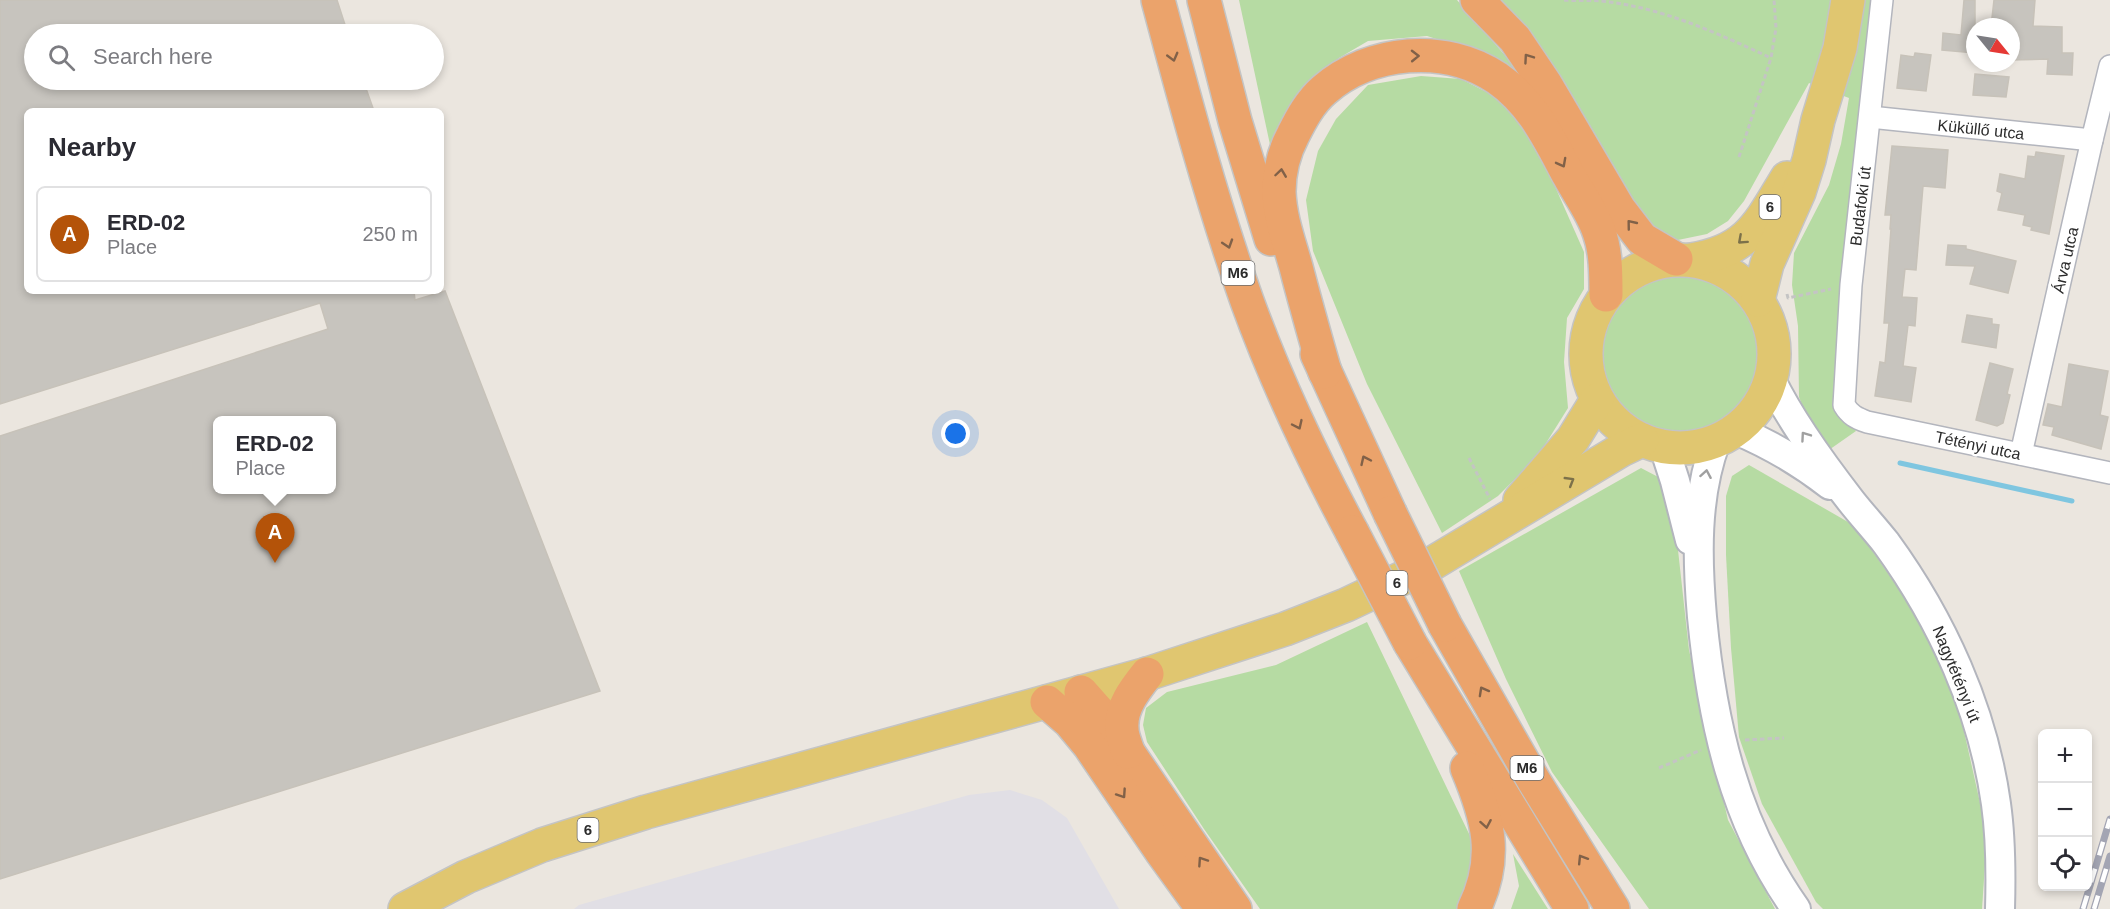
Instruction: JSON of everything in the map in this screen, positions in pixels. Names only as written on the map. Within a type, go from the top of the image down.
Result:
[{"type":"highway","name":"M6","points":[[1158,0],[1204,166],[1247,301],[1285,396],[1320,472],[1410,643],[1572,909]]},
{"type":"highway","name":"M6","points":[[1204,0],[1234,121],[1259,205],[1282,273],[1325,372],[1390,513],[1445,624],[1534,781],[1613,909]]},
{"type":"highway","points":[[1477,0],[1515,39],[1546,85],[1619,209],[1642,239],[1684,259]]},
{"type":"highway","points":[[1325,372],[1282,218],[1279,191],[1282,165],[1289,143],[1311,104],[1323,90],[1358,67],[1377,61],[1429,56],[1464,62],[1498,78],[1529,106],[1550,140],[1599,232],[1606,269],[1606,295]]},
{"type":"highway","points":[[1427,672],[1485,816],[1489,841],[1487,870],[1481,896],[1474,909]]},
{"type":"highway","points":[[1128,752],[1122,729],[1124,711],[1132,694],[1147,674]]},
{"type":"highway","points":[[1081,692],[1082,720],[1089,745]]},
{"type":"highway","points":[[1081,692],[1104,718],[1128,752],[1234,909]]},
{"type":"highway","points":[[1047,702],[1070,722],[1089,745],[1203,909]]},
{"type":"main road","name":"6","points":[[1818,120],[1768,210],[1744,241],[1732,249],[1711,257],[1656,262],[1637,269],[1620,280],[1606,295],[1589,328],[1586,346],[1588,374],[1597,400],[1624,430],[1653,444],[1681,448],[1699,447],[1726,435],[1758,408],[1771,380],[1774,363],[1773,339],[1766,315],[1772,296],[1767,264],[1799,192],[1840,48],[1848,0]]},
{"type":"main road","name":"6","points":[[1684,259],[1707,263],[1729,273],[1748,288],[1772,296]]},
{"type":"main road","name":"Nagytétényi út","points":[[1771,380],[1782,403],[1851,501],[1885,541],[1919,590],[1947,644],[1970,696],[1986,750],[1996,805],[2001,865],[2000,909]]},
{"type":"main road","name":"6","points":[[1502,522],[1573,439],[1597,400]]},
{"type":"main road","name":"Nagytétényi út","points":[[1726,435],[1764,442],[1795,459],[1851,501]]},
{"type":"main road","points":[[1726,435],[1708,461],[1701,505],[1698,574],[1708,675],[1721,743],[1741,806],[1760,849],[1790,901]]},
{"type":"main road","name":"6","points":[[405,909],[466,877],[542,845],[654,809],[1147,674],[1285,628],[1396,583],[1621,450],[1653,444]]},
{"type":"main road","points":[[1653,444],[1675,481],[1698,574]]},
{"type":"street","name":"Budafoki út","points":[[1848,412],[1844,405],[1844,395],[1851,285],[1882,0]]},
{"type":"street","name":"Árva utca","points":[[2021,454],[2110,66]]},
{"type":"street","name":"Küküllő utca","points":[[1870,117],[2092,140]]},
{"type":"street","name":"Tétényi utca","points":[[1848,412],[1867,422],[2110,473]]},
{"type":"path","points":[[1564,0],[1601,1],[1659,12],[1721,35],[1771,58]]},
{"type":"path","points":[[1738,157],[1771,58],[1776,28],[1774,0]]},
{"type":"path","points":[[1772,296],[1788,298],[1851,285]]},
{"type":"path","points":[[1469,458],[1502,522]]},
{"type":"shaded area","points":[[1010,790],[1042,800],[1067,818],[1119,909],[574,909],[579,905],[969,795]]},
{"type":"green space","points":[[1239,0],[1457,0],[1528,82],[1486,55],[1427,36],[1368,41],[1339,58],[1302,94],[1272,154]]},
{"type":"green space","points":[[1492,0],[1876,0],[1837,404],[1856,431],[1826,452],[1811,428],[1799,397],[1798,326],[1792,285],[1794,253],[1829,185],[1841,144],[1849,98],[1809,83],[1744,201],[1728,221],[1707,234],[1678,240],[1654,234]]},
{"type":"green space","points":[[1421,76],[1461,79],[1508,103],[1542,157],[1584,252],[1584,289],[1567,318],[1564,362],[1568,408],[1538,456],[1498,496],[1442,533],[1367,384],[1313,251],[1306,200],[1318,151],[1336,119],[1368,85]]},
{"type":"green space","points":[[1680,275],[1695,276],[1710,281],[1735,298],[1752,323],[1757,338],[1757,368],[1752,383],[1735,408],[1710,425],[1695,430],[1680,431],[1665,430],[1650,425],[1625,408],[1608,383],[1603,368],[1602,353],[1603,338],[1608,323],[1625,298],[1650,281],[1665,276]]},
{"type":"green space","points":[[1749,465],[1855,526],[1917,615],[1955,691],[1987,834],[1982,909],[1823,909],[1816,902],[1762,804],[1739,737],[1726,555],[1726,496],[1732,476]]},
{"type":"green space","points":[[1641,468],[1662,479],[1678,550],[1689,650],[1728,820],[1775,909],[1649,909],[1552,772],[1506,679],[1459,571]]},
{"type":"green space","points":[[1367,622],[1472,840],[1471,891],[1463,909],[1260,909],[1147,742],[1143,725],[1146,708],[1167,692],[1276,665]]},
{"type":"green space","points":[[1513,854],[1548,909],[1511,909],[1519,886]]},
{"type":"building","points":[[0,0],[337,0],[345,24],[24,24],[24,90],[367,90],[373,108],[24,108],[24,294],[414,294],[415,300],[435,294],[444,294],[445,291],[600,691],[0,879],[0,436],[328,329],[320,303],[0,404]]},
{"type":"building","points":[[1964,0],[1975,0],[1975,18],[1966,18],[1966,52],[1942,50],[1943,33],[1961,35]]},
{"type":"building","points":[[1994,0],[2035,0],[2033,26],[2062,27],[2062,53],[2073,53],[2072,75],[2047,74],[2048,59],[2020,60],[2020,18],[1992,18]]},
{"type":"building","points":[[1915,53],[1931,55],[1926,91],[1897,88],[1901,55],[1914,57]]},
{"type":"building","points":[[1975,74],[2009,77],[2006,97],[1973,95]]},
{"type":"building","points":[[1892,146],[1948,150],[1945,188],[1923,186],[1916,270],[1905,269],[1902,297],[1917,298],[1915,326],[1908,325],[1903,366],[1916,368],[1911,402],[1875,396],[1880,362],[1885,363],[1889,323],[1884,323],[1891,215],[1885,215]]},
{"type":"building","points":[[2036,152],[2064,156],[2049,234],[2031,230],[2032,227],[2023,225],[2025,215],[1998,210],[2002,193],[1997,191],[2000,174],[2025,179],[2028,156],[2035,157]]},
{"type":"building","points":[[1948,245],[1966,246],[1966,249],[2016,261],[2008,293],[1970,284],[1975,266],[1946,265]]},
{"type":"building","points":[[1967,315],[1992,319],[1992,324],[1999,325],[1996,348],[1962,342]]},
{"type":"building","points":[[1990,363],[2013,369],[2003,423],[1997,426],[1976,420]]},
{"type":"building","points":[[2069,364],[2108,371],[2100,415],[2108,417],[2101,449],[2052,435],[2054,427],[2043,425],[2048,404],[2062,407]]},
{"type":"waterway","points":[[1900,463],[2072,501]]},
{"type":"railway","points":[[2083,909],[2110,819]]},
{"type":"railway","points":[[2094,909],[2110,856]]},
{"type":"place","name":"ERD-02","points":[[275,563]]}]
